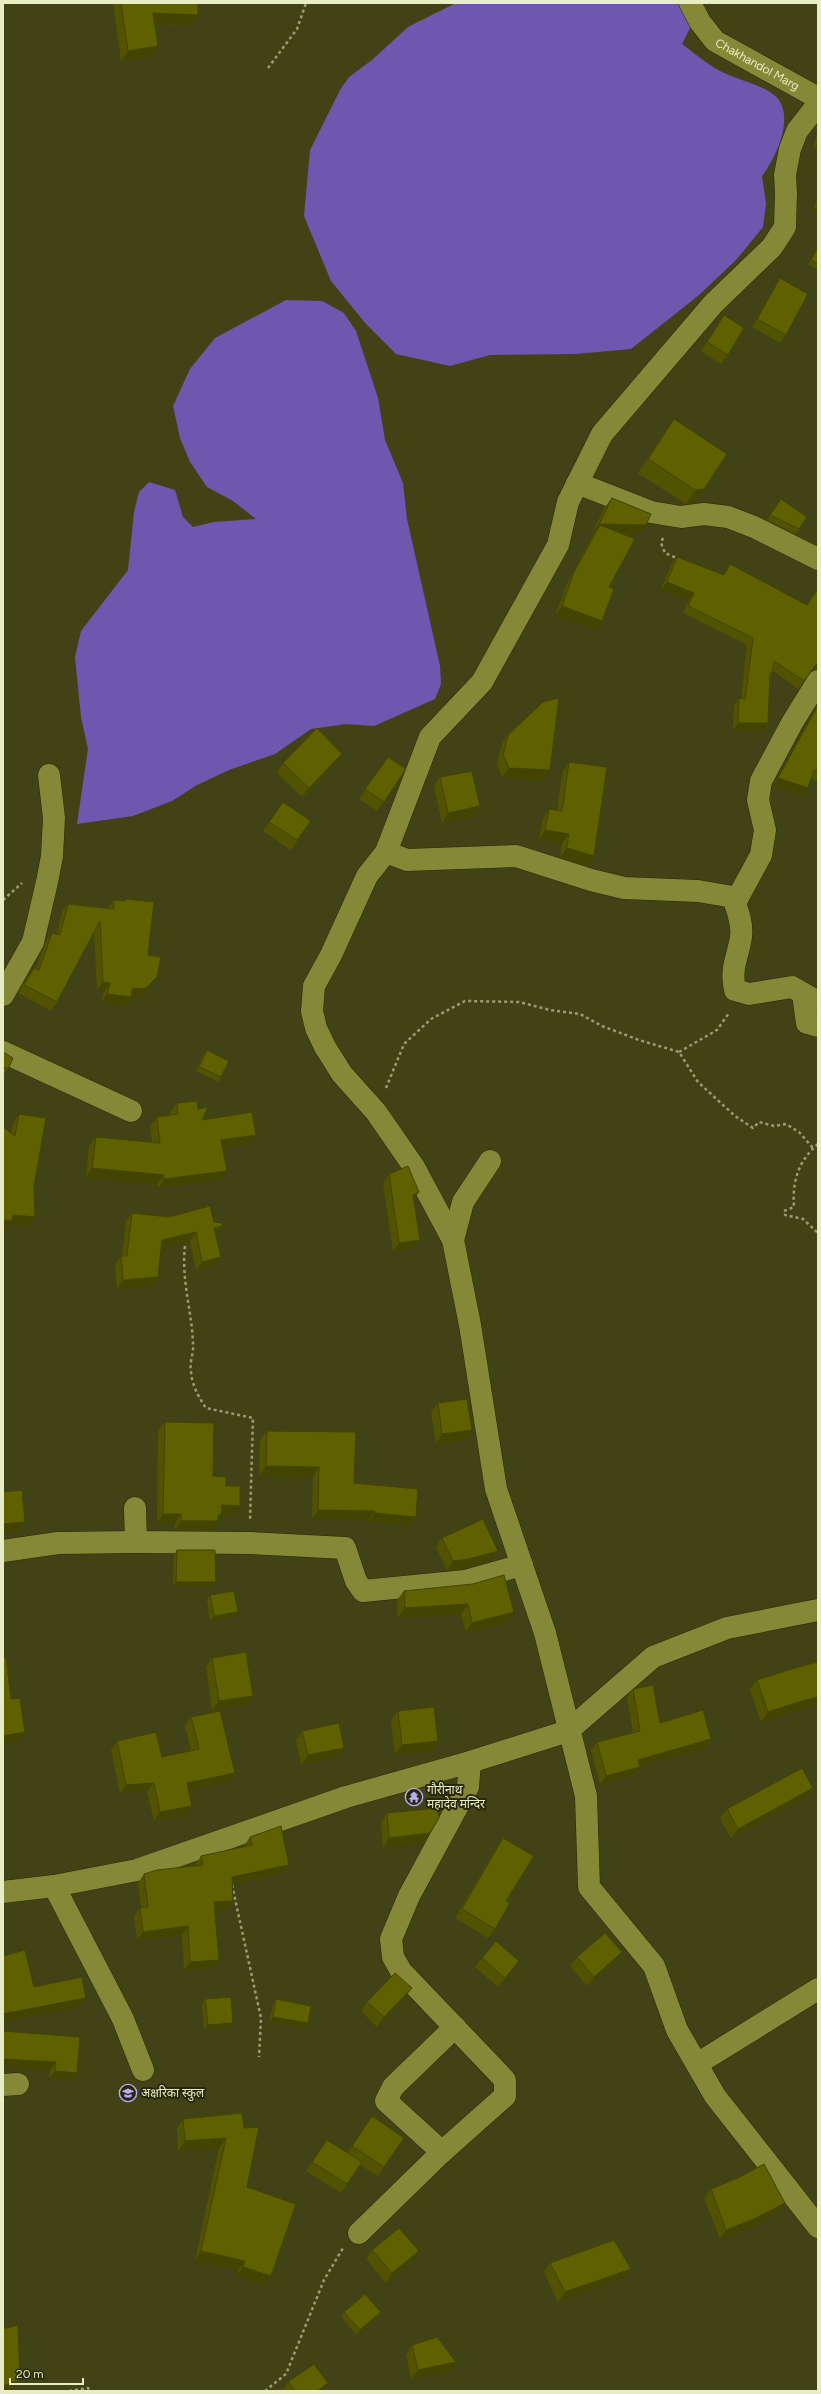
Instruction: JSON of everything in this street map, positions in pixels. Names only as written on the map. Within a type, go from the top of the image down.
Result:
[{"type":"street","name":"Chakhandol Marg","points":[[690,3],[700,22],[715,41],[818,98]]},
{"type":"street","points":[[818,104],[797,131],[790,149],[784,175],[786,193],[785,227],[772,247],[713,304],[602,434],[568,502],[558,545],[482,682],[430,737],[386,852],[367,876],[331,955],[314,986],[312,1011],[316,1028],[325,1048],[342,1074],[376,1112],[414,1167],[453,1240],[470,1324],[496,1489],[545,1634],[568,1731],[586,1796],[589,1887],[654,1966],[677,2030],[715,2096],[818,2227]]},
{"type":"street","points":[[577,483],[651,512],[681,517],[704,514],[728,517],[754,527],[818,559]]},
{"type":"street","points":[[735,903],[761,855],[766,830],[758,800],[761,781],[792,723],[818,681]]},
{"type":"street","points":[[3,995],[33,942],[52,856],[54,818],[49,775]]},
{"type":"street","points":[[386,852],[408,860],[516,856],[591,880],[624,888],[698,891],[733,897],[741,936],[732,976],[735,990],[749,994],[792,987],[810,998],[807,1023],[818,1026]]},
{"type":"street","points":[[3,1052],[132,1111]]},
{"type":"street","points":[[453,1240],[463,1202],[490,1162]]},
{"type":"street","points":[[135,1508],[136,1542]]},
{"type":"street","points":[[3,1551],[58,1543],[136,1542],[250,1544],[345,1548],[356,1581],[363,1591],[465,1581],[522,1565]]},
{"type":"street","points":[[3,1892],[54,1886],[137,1870],[346,1797],[470,1762],[568,1731],[653,1657],[727,1628],[818,1610]]},
{"type":"street","points":[[358,2233],[442,2152],[505,2096],[505,2080],[401,1971],[393,1957],[391,1939],[408,1896],[468,1787],[470,1762]]},
{"type":"street","points":[[54,1886],[123,2019],[143,2070]]},
{"type":"street","points":[[697,2064],[818,1990]]},
{"type":"street","points":[[442,2152],[386,2101],[393,2086],[455,2027]]},
{"type":"path","points":[[268,68],[297,29],[306,3]]},
{"type":"path","points":[[671,515],[661,543],[665,552],[682,561]]},
{"type":"path","points":[[679,1052],[717,1030],[730,1014],[729,998],[749,994]]},
{"type":"path","points":[[376,1112],[404,1044],[431,1019],[465,1001],[519,1002],[550,1010],[580,1014],[602,1026],[639,1040],[679,1052],[698,1082],[735,1116],[753,1128],[759,1122],[774,1126],[786,1124],[798,1132],[813,1148]]},
{"type":"path","points":[[818,1144],[813,1148],[797,1171],[793,1190],[794,1207],[784,1211],[785,1215],[804,1219],[818,1232]]},
{"type":"path","points":[[186,1246],[183,1263],[193,1346],[190,1371],[198,1397],[206,1408],[253,1418],[250,1544]]},
{"type":"path","points":[[232,1883],[261,2018],[259,2057]]},
{"type":"path","points":[[265,2391],[286,2374],[324,2280],[340,2250],[358,2233]]},
{"type":"path","points":[[69,2391],[88,2388],[90,2391]]},
{"type":"shaded area","points":[[456,3],[687,3],[690,28],[682,44],[715,68],[768,91],[781,103],[784,113],[782,136],[773,158],[762,176],[766,204],[763,227],[736,260],[699,295],[631,349],[576,354],[490,355],[450,366],[396,354],[366,324],[331,281],[304,216],[310,150],[340,90],[349,77],[372,60],[408,27]]},
{"type":"shaded area","points":[[286,300],[322,301],[344,313],[356,331],[378,398],[385,440],[403,483],[407,519],[440,666],[441,684],[435,699],[374,726],[346,724],[311,729],[275,754],[229,770],[197,785],[172,801],[133,816],[77,824],[88,749],[81,717],[75,657],[81,631],[128,570],[134,512],[139,492],[149,482],[175,490],[183,517],[193,527],[214,522],[256,519],[233,501],[207,487],[190,462],[180,438],[173,406],[190,369],[215,338]]},
{"type":"building","points":[[121,3],[198,3],[198,15],[153,13],[158,46],[128,51]]},
{"type":"building","points":[[818,247],[818,264],[811,260]]},
{"type":"building","points":[[780,278],[808,294],[786,335],[757,319]]},
{"type":"building","points":[[724,315],[744,328],[728,355],[707,342]]},
{"type":"building","points":[[674,419],[727,454],[704,489],[695,490],[648,459]]},
{"type":"building","points":[[612,498],[651,514],[646,525],[599,524]]},
{"type":"building","points":[[781,499],[807,517],[799,529],[770,515]]},
{"type":"building","points":[[600,525],[635,539],[609,587],[614,589],[602,621],[562,606],[574,572]]},
{"type":"building","points":[[677,557],[724,575],[730,564],[807,605],[818,589],[818,662],[804,681],[774,661],[772,673],[770,673],[768,723],[738,723],[739,698],[745,699],[753,638],[688,606],[694,593],[667,582]]},
{"type":"building","points":[[559,698],[550,770],[509,768],[503,755],[508,735],[543,702]]},
{"type":"building","points":[[817,707],[818,771],[814,770],[808,788],[778,778]]},
{"type":"building","points":[[317,728],[342,754],[309,788],[283,763]]},
{"type":"building","points":[[388,757],[406,769],[384,802],[365,789]]},
{"type":"building","points":[[569,762],[607,767],[594,856],[567,848],[569,834],[545,830],[549,809],[562,811]]},
{"type":"building","points":[[472,771],[480,806],[448,813],[440,777]]},
{"type":"building","points":[[283,802],[311,821],[297,840],[269,822]]},
{"type":"building","points":[[125,899],[154,902],[148,955],[161,957],[157,977],[146,988],[132,989],[131,997],[107,994],[110,983],[103,982],[100,921],[57,1002],[24,985],[34,968],[39,970],[52,933],[60,935],[68,904],[114,909],[114,900],[125,901]]},
{"type":"building","points":[[207,1050],[229,1061],[221,1077],[199,1067]]},
{"type":"building","points":[[3,1052],[13,1058],[8,1069],[3,1067]]},
{"type":"building","points":[[197,1101],[198,1109],[208,1107],[202,1120],[252,1112],[256,1135],[221,1140],[227,1171],[164,1179],[164,1175],[92,1168],[96,1137],[160,1143],[157,1117],[178,1114],[177,1103]]},
{"type":"building","points":[[19,1114],[46,1118],[34,1186],[35,1217],[13,1215],[12,1221],[3,1220],[3,1127],[15,1136]]},
{"type":"building","points":[[408,1166],[419,1192],[413,1195],[420,1240],[399,1243],[389,1174]]},
{"type":"building","points":[[210,1206],[214,1222],[222,1223],[222,1226],[214,1228],[221,1257],[202,1262],[196,1232],[162,1240],[158,1277],[123,1280],[121,1256],[127,1256],[132,1213],[169,1217]]},
{"type":"building","points":[[467,1399],[472,1430],[442,1434],[438,1403]]},
{"type":"building","points":[[165,1422],[214,1423],[213,1476],[226,1477],[226,1486],[240,1486],[240,1506],[222,1505],[221,1515],[218,1515],[218,1521],[181,1521],[181,1514],[163,1514]]},
{"type":"building","points":[[267,1431],[356,1432],[354,1483],[418,1489],[416,1517],[375,1513],[375,1511],[318,1510],[319,1467],[266,1466]]},
{"type":"building","points":[[22,1490],[25,1522],[3,1524],[3,1492]]},
{"type":"building","points":[[483,1519],[498,1551],[469,1559],[453,1561],[442,1538]]},
{"type":"building","points":[[177,1550],[215,1550],[216,1582],[176,1582]]},
{"type":"building","points":[[504,1575],[514,1612],[472,1623],[468,1604],[405,1608],[404,1591],[473,1584]]},
{"type":"building","points":[[234,1591],[238,1612],[214,1616],[210,1595]]},
{"type":"building","points":[[246,1652],[253,1696],[219,1701],[212,1658]]},
{"type":"building","points":[[3,1657],[6,1657],[11,1699],[20,1698],[25,1732],[3,1736]]},
{"type":"building","points":[[818,1662],[818,1697],[768,1712],[757,1680]]},
{"type":"building","points":[[653,1685],[660,1723],[703,1710],[711,1739],[638,1760],[640,1767],[606,1776],[597,1742],[640,1731],[633,1689]]},
{"type":"building","points":[[434,1707],[438,1741],[402,1745],[398,1711]]},
{"type":"building","points":[[220,1711],[235,1773],[187,1783],[192,1806],[160,1812],[154,1783],[126,1785],[117,1741],[156,1732],[162,1757],[199,1749],[191,1717]]},
{"type":"building","points":[[339,1723],[344,1748],[308,1755],[302,1731]]},
{"type":"building","points":[[802,1768],[813,1788],[738,1829],[727,1809]]},
{"type":"building","points":[[438,1808],[439,1818],[430,1833],[389,1838],[387,1813]]},
{"type":"building","points":[[281,1826],[289,1865],[232,1877],[233,1901],[214,1902],[219,1960],[190,1962],[188,1926],[143,1932],[140,1908],[148,1907],[144,1874],[157,1870],[203,1865],[201,1856],[252,1845],[250,1837]]},
{"type":"building","points":[[503,1838],[534,1856],[506,1901],[510,1903],[495,1929],[462,1909]]},
{"type":"building","points":[[605,1933],[622,1952],[594,1977],[577,1957]]},
{"type":"building","points":[[496,1941],[519,1961],[505,1978],[482,1958]]},
{"type":"building","points":[[25,1950],[34,1987],[82,1977],[86,1998],[3,2014],[3,1956]]},
{"type":"building","points":[[395,1973],[412,1988],[384,2017],[367,2002]]},
{"type":"building","points":[[231,1997],[233,2023],[208,2025],[205,1999]]},
{"type":"building","points":[[276,1999],[311,2006],[308,2023],[273,2017]]},
{"type":"building","points":[[3,2031],[80,2037],[77,2073],[55,2071],[56,2062],[3,2059]]},
{"type":"building","points":[[242,2113],[244,2128],[259,2127],[247,2187],[296,2204],[271,2276],[243,2267],[245,2261],[201,2251],[226,2138],[185,2141],[183,2119]]},
{"type":"building","points":[[372,2116],[404,2138],[384,2167],[352,2146]]},
{"type":"building","points":[[327,2140],[362,2162],[347,2184],[312,2162]]},
{"type":"building","points":[[764,2164],[785,2203],[756,2218],[726,2230],[711,2189],[740,2177]]},
{"type":"building","points":[[399,2228],[419,2251],[392,2273],[372,2250]]},
{"type":"building","points":[[614,2240],[631,2269],[565,2292],[550,2263]]},
{"type":"building","points":[[365,2294],[381,2312],[360,2330],[344,2312]]},
{"type":"building","points":[[18,2325],[20,2380],[3,2386],[3,2329]]},
{"type":"building","points":[[437,2337],[456,2362],[418,2370],[412,2345]]},
{"type":"building","points":[[314,2364],[328,2383],[317,2391],[295,2391],[288,2382]]},
{"type":"place","name":"गौरीनाथ महादेव मन्दिर","points":[[414,1797]]},
{"type":"place","name":"अक्षरिका स्कुल","points":[[128,2093]]}]
